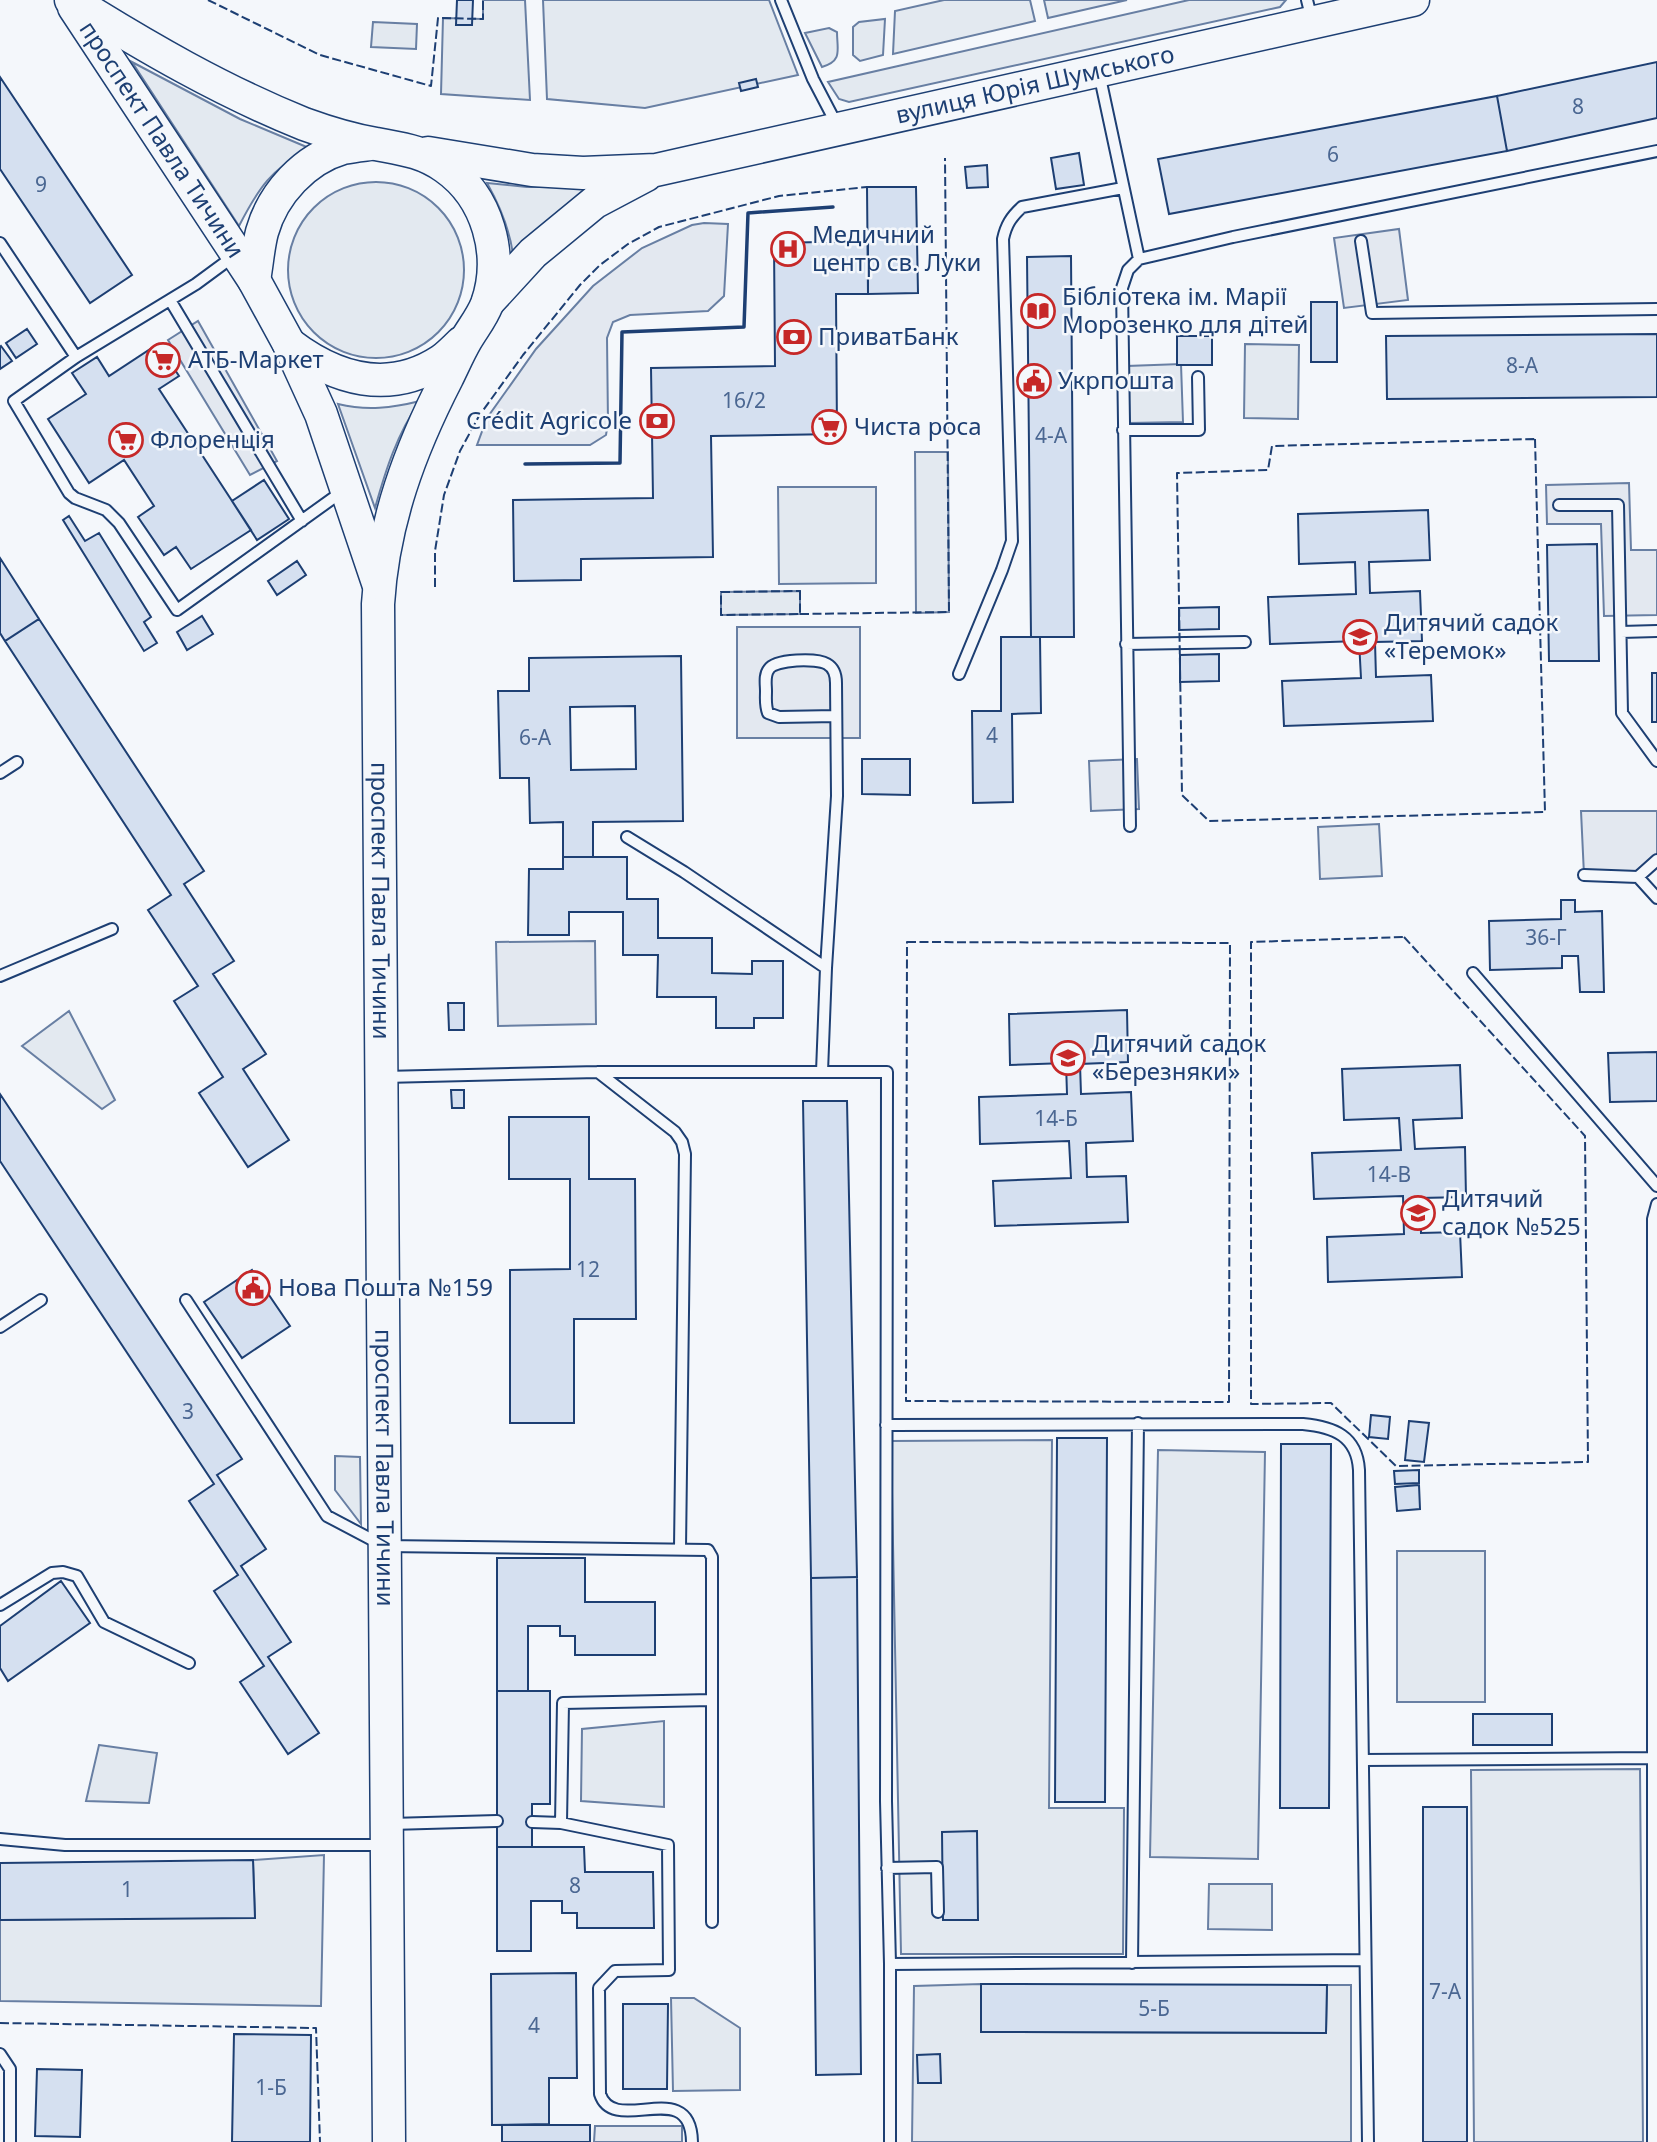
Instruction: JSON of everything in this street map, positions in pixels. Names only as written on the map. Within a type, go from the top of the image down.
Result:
[{"type":"street","name":"проспект Павла Тичини","points":[[70,0],[143,45],[229,92],[307,125],[372,144],[416,151],[446,168],[472,192],[489,226],[494,264],[488,302],[419,433],[394,505],[379,585],[390,2142]]},
{"type":"street","name":"проспект Павла Тичини","points":[[70,0],[254,280],[289,344],[321,414],[379,585]]},
{"type":"street","name":"вулиця Юрія Шумського","points":[[416,151],[532,170],[583,173],[656,170],[1098,71],[1310,11],[1413,0]]},
{"type":"street","name":"проспект Павла Тичини","points":[[254,280],[263,231],[274,203],[292,179],[316,160],[343,148],[372,144]]},
{"type":"street","name":"вулиця Юрія Шумського","points":[[488,302],[533,253],[595,202],[656,170]]},
{"type":"street","name":"проспект Павла Тичини","points":[[289,344],[308,359],[340,374],[374,380],[408,376],[440,362],[467,339]]},
{"type":"lane","points":[[781,0],[813,79],[838,128]]},
{"type":"lane","points":[[1098,71],[1139,259]]},
{"type":"lane","points":[[1130,826],[1122,288],[1128,270],[1139,259],[1233,237],[1657,151]]},
{"type":"lane","points":[[959,674],[1012,541],[1003,239],[1006,227],[1022,207],[1123,188]]},
{"type":"lane","points":[[1361,241],[1372,313],[1657,309]]},
{"type":"lane","points":[[0,243],[76,357]]},
{"type":"lane","points":[[236,255],[170,300],[76,357],[14,401],[69,493],[106,510],[119,523],[177,610],[346,489]]},
{"type":"lane","points":[[170,300],[302,522]]},
{"type":"lane","points":[[1123,430],[1199,430],[1198,376]]},
{"type":"lane","points":[[1559,505],[1618,505],[1622,713],[1657,761]]},
{"type":"lane","points":[[1621,632],[1657,631]]},
{"type":"lane","points":[[1126,644],[1245,642]]},
{"type":"lane","points":[[822,1072],[837,796],[836,716],[835,673],[829,665],[819,661],[774,663],[769,668],[766,676],[768,713],[779,717],[836,716]]},
{"type":"lane","points":[[0,773],[17,762]]},
{"type":"lane","points":[[627,837],[684,872],[826,968]]},
{"type":"lane","points":[[1638,877],[1657,860]]},
{"type":"lane","points":[[1584,874],[1638,877],[1657,898]]},
{"type":"lane","points":[[0,976],[112,929]]},
{"type":"lane","points":[[1472,973],[1657,1186]]},
{"type":"lane","points":[[598,1072],[675,1132],[682,1142],[685,1154],[680,1548]]},
{"type":"lane","points":[[382,1077],[598,1072],[887,1072],[887,1868],[890,2142]]},
{"type":"lane","points":[[1653,2142],[1653,1219],[1657,1204]]},
{"type":"lane","points":[[0,1327],[41,1300]]},
{"type":"lane","points":[[186,1300],[327,1516],[384,1546],[708,1550],[712,1557],[712,1922]]},
{"type":"lane","points":[[1132,1963],[1138,1423]]},
{"type":"lane","points":[[886,1425],[1303,1424],[1320,1426],[1352,1443],[1358,1457],[1368,2142]]},
{"type":"lane","points":[[0,1605],[52,1573],[63,1572],[77,1576],[104,1622],[190,1663]]},
{"type":"lane","points":[[561,1823],[563,1703],[712,1700]]},
{"type":"lane","points":[[1363,1760],[1653,1758]]},
{"type":"lane","points":[[0,1839],[65,1845],[388,1834],[497,1821]]},
{"type":"lane","points":[[532,1822],[561,1823],[668,1845],[670,1970],[615,1971],[599,1988],[600,2094],[602,2101],[614,2110],[672,2109],[682,2113],[688,2121],[692,2142]]},
{"type":"lane","points":[[887,1868],[937,1867],[937,1912]]},
{"type":"lane","points":[[890,1964],[1365,1961]]},
{"type":"lane","points":[[0,2054],[10,2069],[10,2142]]},
{"type":"shaded area","points":[[483,0],[525,0],[530,100],[441,94],[443,18],[483,19]]},
{"type":"shaded area","points":[[543,0],[769,0],[798,75],[645,108],[547,99]]},
{"type":"shaded area","points":[[944,0],[1030,0],[1035,21],[893,54],[895,11]]},
{"type":"shaded area","points":[[1044,0],[1127,0],[1048,18]]},
{"type":"shaded area","points":[[1189,0],[1286,0],[1280,7],[849,102],[839,99],[828,82]]},
{"type":"shaded area","points":[[885,19],[883,55],[860,61],[853,55],[853,27],[859,22]]},
{"type":"shaded area","points":[[373,22],[417,24],[416,49],[371,47]]},
{"type":"shaded area","points":[[829,28],[837,32],[837,54],[833,62],[822,67],[805,33]]},
{"type":"shaded area","points":[[132,62],[240,119],[309,148],[275,172],[253,200],[239,226]]},
{"type":"shaded area","points":[[376,182],[410,188],[438,208],[458,236],[464,270],[458,304],[438,332],[410,352],[376,358],[342,352],[314,332],[294,304],[288,270],[294,236],[314,208],[342,188]]},
{"type":"shaded area","points":[[487,183],[527,187],[602,186],[513,254],[503,217]]},
{"type":"shaded area","points":[[728,224],[724,296],[708,311],[630,315],[613,322],[607,338],[606,435],[590,445],[477,445],[487,418],[536,349],[593,286],[642,248],[692,225]]},
{"type":"shaded area","points":[[1399,229],[1408,300],[1344,308],[1334,238]]},
{"type":"shaded area","points":[[198,321],[277,461],[250,475],[168,340]]},
{"type":"shaded area","points":[[1245,344],[1299,345],[1298,419],[1244,418]]},
{"type":"shaded area","points":[[1181,364],[1183,422],[1129,423],[1127,366]]},
{"type":"shaded area","points":[[420,401],[393,452],[375,508],[338,404],[379,408]]},
{"type":"shaded area","points":[[915,452],[948,452],[949,612],[916,613]]},
{"type":"shaded area","points":[[1629,483],[1631,550],[1657,550],[1657,615],[1604,616],[1601,524],[1547,524],[1546,485]]},
{"type":"shaded area","points":[[778,487],[876,487],[876,583],[779,584]]},
{"type":"shaded area","points":[[800,591],[800,614],[721,615],[721,592]]},
{"type":"shaded area","points":[[737,627],[860,627],[860,738],[737,738]]},
{"type":"shaded area","points":[[1137,759],[1139,809],[1091,811],[1089,761]]},
{"type":"shaded area","points":[[1581,811],[1657,811],[1657,860],[1638,877],[1584,875]]},
{"type":"shaded area","points":[[1379,824],[1382,876],[1320,879],[1318,827]]},
{"type":"shaded area","points":[[595,941],[596,1024],[498,1026],[496,942]]},
{"type":"shaded area","points":[[69,1011],[115,1100],[102,1109],[22,1046]]},
{"type":"shaded area","points":[[1052,1440],[1049,1808],[1124,1808],[1123,1954],[901,1954],[891,1441]]},
{"type":"shaded area","points":[[1158,1450],[1265,1452],[1258,1859],[1150,1857]]},
{"type":"shaded area","points":[[335,1456],[360,1457],[361,1524],[335,1490]]},
{"type":"shaded area","points":[[1397,1551],[1485,1551],[1485,1702],[1397,1702]]},
{"type":"shaded area","points":[[664,1721],[664,1807],[581,1801],[582,1729]]},
{"type":"shaded area","points":[[99,1745],[157,1753],[149,1803],[86,1801]]},
{"type":"shaded area","points":[[1640,1769],[1643,2142],[1474,2142],[1471,1770]]},
{"type":"shaded area","points":[[324,1855],[321,2006],[0,2001],[0,1920],[255,1917],[253,1860]]},
{"type":"shaded area","points":[[1209,1884],[1272,1884],[1272,1930],[1208,1929]]},
{"type":"shaded area","points":[[981,1984],[982,2032],[1326,2033],[1327,1985],[1351,1985],[1351,2142],[912,2142],[914,1986]]},
{"type":"shaded area","points":[[671,1998],[694,1998],[740,2028],[740,2090],[673,2091]]},
{"type":"shaded area","points":[[595,2126],[682,2126],[682,2142],[594,2142]]},
{"type":"building","points":[[457,0],[473,0],[472,25],[456,25]]},
{"type":"building","points":[[1657,62],[1657,118],[1507,151],[1497,96]]},
{"type":"building","points":[[0,77],[132,275],[90,303],[0,169]]},
{"type":"building","points":[[756,79],[758,87],[741,91],[739,83]]},
{"type":"building","points":[[1497,96],[1507,151],[1169,214],[1158,159]]},
{"type":"building","points":[[1079,153],[1084,185],[1056,189],[1051,158]]},
{"type":"building","points":[[987,165],[988,187],[967,188],[965,167]]},
{"type":"building","points":[[867,187],[916,187],[918,293],[868,294]]},
{"type":"building","points":[[868,241],[868,294],[836,294],[837,434],[711,436],[713,557],[581,559],[581,580],[514,581],[513,500],[653,498],[651,368],[775,366],[774,243]]},
{"type":"building","points":[[1071,256],[1074,637],[1031,637],[1027,257]]},
{"type":"building","points":[[1311,302],[1337,302],[1337,362],[1311,362]]},
{"type":"building","points":[[27,329],[37,344],[16,358],[6,343]]},
{"type":"building","points":[[1657,334],[1657,397],[1387,399],[1386,336]]},
{"type":"building","points":[[1177,336],[1212,336],[1212,365],[1177,365]]},
{"type":"building","name":"Флоренція","points":[[158,344],[179,376],[159,389],[251,530],[191,569],[176,547],[164,555],[138,517],[154,506],[124,460],[89,483],[48,419],[86,394],[72,373],[97,357],[109,376]]},
{"type":"building","points":[[0,347],[12,361],[0,369]]},
{"type":"building","points":[[264,480],[289,519],[257,540],[232,501]]},
{"type":"building","points":[[1428,510],[1430,560],[1369,562],[1370,593],[1420,591],[1422,641],[1375,642],[1376,677],[1431,675],[1433,721],[1284,726],[1282,681],[1361,678],[1359,641],[1270,644],[1268,597],[1356,594],[1355,562],[1299,564],[1298,514]]},
{"type":"building","points":[[69,516],[85,541],[99,533],[151,617],[144,622],[157,643],[144,651],[63,520]]},
{"type":"building","points":[[1597,544],[1599,661],[1549,661],[1547,545]]},
{"type":"building","points":[[0,558],[39,619],[5,641],[0,633]]},
{"type":"building","points":[[297,561],[306,575],[277,595],[268,581]]},
{"type":"building","points":[[1219,607],[1219,629],[1179,630],[1179,608]]},
{"type":"building","points":[[202,616],[213,634],[187,650],[177,632]]},
{"type":"building","points":[[39,619],[204,871],[184,884],[234,961],[213,974],[266,1054],[243,1069],[289,1140],[248,1167],[199,1093],[223,1077],[174,1001],[198,986],[148,910],[171,895],[5,641]]},
{"type":"building","points":[[1001,637],[1040,637],[1041,713],[1012,714],[1013,802],[973,803],[972,711],[1001,711]]},
{"type":"building","points":[[1219,654],[1219,681],[1180,682],[1180,655]]},
{"type":"building","points":[[681,656],[683,821],[593,822],[593,857],[563,857],[563,822],[530,823],[529,778],[500,778],[498,691],[529,691],[529,658]],"holes":[[[635,706],[636,769],[571,770],[570,707]]]},
{"type":"building","points":[[1652,673],[1657,673],[1657,722],[1652,722]]},
{"type":"building","points":[[862,759],[910,759],[910,795],[862,794]]},
{"type":"building","points":[[563,857],[627,857],[627,899],[658,899],[658,938],[712,938],[712,973],[752,974],[752,961],[783,961],[783,1018],[754,1018],[754,1028],[716,1028],[716,997],[657,997],[658,955],[623,955],[623,912],[569,912],[569,935],[528,935],[529,869],[563,869]]},
{"type":"building","points":[[1561,900],[1575,900],[1575,912],[1602,911],[1604,992],[1580,992],[1578,956],[1562,956],[1562,968],[1490,970],[1489,921],[1561,919]]},
{"type":"building","points":[[448,1003],[464,1003],[464,1030],[449,1030]]},
{"type":"building","points":[[1127,1010],[1128,1062],[1080,1064],[1081,1094],[1131,1092],[1133,1141],[1086,1143],[1087,1177],[1126,1176],[1128,1222],[995,1226],[993,1181],[1071,1178],[1069,1141],[980,1144],[979,1097],[1067,1094],[1066,1063],[1010,1065],[1009,1014]]},
{"type":"building","points":[[1657,1052],[1657,1101],[1610,1102],[1608,1053]]},
{"type":"building","points":[[1460,1065],[1462,1118],[1413,1120],[1415,1149],[1465,1147],[1466,1197],[1420,1198],[1421,1233],[1460,1232],[1462,1277],[1328,1282],[1327,1237],[1404,1234],[1403,1196],[1314,1199],[1312,1153],[1401,1150],[1399,1118],[1344,1120],[1342,1069]]},
{"type":"building","points":[[451,1090],[464,1090],[464,1108],[452,1108]]},
{"type":"building","points":[[0,1094],[242,1459],[217,1475],[266,1549],[241,1566],[291,1642],[268,1657],[319,1733],[288,1754],[240,1682],[264,1666],[214,1591],[238,1575],[189,1501],[214,1484],[0,1161]]},
{"type":"building","points":[[803,1101],[847,1101],[857,1577],[811,1578]]},
{"type":"building","points":[[509,1117],[589,1117],[589,1179],[635,1179],[636,1319],[574,1319],[574,1423],[510,1423],[510,1270],[570,1269],[570,1179],[509,1179]]},
{"type":"building","points":[[252,1270],[290,1326],[242,1358],[204,1302]]},
{"type":"building","points":[[1371,1415],[1390,1417],[1388,1439],[1369,1437]]},
{"type":"building","points":[[1409,1421],[1429,1423],[1424,1462],[1405,1460]]},
{"type":"building","points":[[1057,1438],[1107,1438],[1105,1802],[1055,1802]]},
{"type":"building","points":[[1281,1444],[1331,1444],[1329,1808],[1280,1808]]},
{"type":"building","points":[[1419,1470],[1419,1483],[1395,1484],[1394,1471]]},
{"type":"building","points":[[1419,1485],[1420,1509],[1397,1511],[1395,1487]]},
{"type":"building","points":[[497,1558],[585,1558],[585,1602],[655,1602],[655,1655],[575,1655],[575,1636],[560,1636],[560,1626],[528,1626],[528,1691],[497,1691]]},
{"type":"building","points":[[857,1577],[861,2074],[816,2075],[811,1578]]},
{"type":"building","points":[[61,1581],[90,1623],[8,1681],[0,1668],[0,1626]]},
{"type":"building","points":[[497,1691],[550,1691],[550,1804],[532,1804],[532,1847],[497,1847]]},
{"type":"building","points":[[1473,1714],[1552,1714],[1552,1745],[1473,1745]]},
{"type":"building","points":[[1423,1807],[1467,1807],[1467,2142],[1423,2142]]},
{"type":"building","points":[[977,1831],[978,1920],[943,1920],[942,1832]]},
{"type":"building","points":[[497,1847],[584,1847],[585,1872],[653,1872],[654,1928],[577,1928],[577,1913],[562,1913],[562,1901],[531,1901],[531,1951],[497,1951]]},
{"type":"building","points":[[253,1860],[255,1918],[0,1920],[0,1863]]},
{"type":"building","points":[[576,1973],[577,2078],[549,2078],[549,2124],[492,2125],[491,1974]]},
{"type":"building","points":[[981,1984],[1327,1985],[1326,2033],[981,2032]]},
{"type":"building","points":[[623,2004],[668,2004],[667,2089],[623,2089]]},
{"type":"building","points":[[234,2034],[311,2035],[310,2142],[232,2142]]},
{"type":"building","points":[[940,2054],[941,2083],[918,2083],[917,2055]]},
{"type":"building","points":[[37,2069],[82,2070],[80,2137],[35,2136]]},
{"type":"building","points":[[502,2125],[590,2125],[590,2142],[502,2142]]},
{"type":"fence","points":[[208,0],[320,55],[431,86],[438,18],[483,19],[483,0]]},
{"type":"fence","points":[[800,614],[949,612],[945,158]]},
{"type":"fence","points":[[435,587],[435,551],[444,495],[460,451],[479,416],[523,355],[580,285],[600,265],[628,244],[659,227],[779,196],[867,187]]},
{"type":"fence","points":[[1535,439],[1545,812],[1209,821],[1182,795],[1177,473],[1268,470],[1272,446],[1535,439]]},
{"type":"fence","points":[[800,591],[800,614],[721,615],[721,592],[800,591]]},
{"type":"fence","points":[[1404,937],[1585,1136],[1588,1462],[1396,1466],[1331,1403],[1251,1404],[1251,942],[1404,937]]},
{"type":"fence","points":[[907,942],[1230,943],[1229,1402],[906,1401],[907,942]]},
{"type":"fence","points":[[0,2023],[316,2028],[320,2142]]},
{"type":"wall","points":[[525,464],[620,463],[622,332],[744,327],[748,213],[833,207]]},
{"type":"place","name":"Медичний центр св. Луки","points":[[788,249]]},
{"type":"place","name":"Бібліотека ім. Марії Морозенко для дітей","points":[[1038,311]]},
{"type":"place","name":"ПриватБанк","points":[[794,337]]},
{"type":"place","name":"АТБ-Маркет","points":[[163,360]]},
{"type":"place","name":"Укрпошта","points":[[1034,381]]},
{"type":"place","name":"Crédit Agricole","points":[[657,421]]},
{"type":"place","name":"Чиста роса","points":[[829,427]]},
{"type":"place","name":"Флоренція","points":[[126,440]]},
{"type":"place","name":"Дитячий садок «Теремок»","points":[[1360,637]]},
{"type":"place","name":"Дитячий садок «Березняки»","points":[[1068,1058]]},
{"type":"place","name":"Дитячий садок №525","points":[[1418,1213]]},
{"type":"place","name":"Нова Пошта №159","points":[[253,1288]]}]
